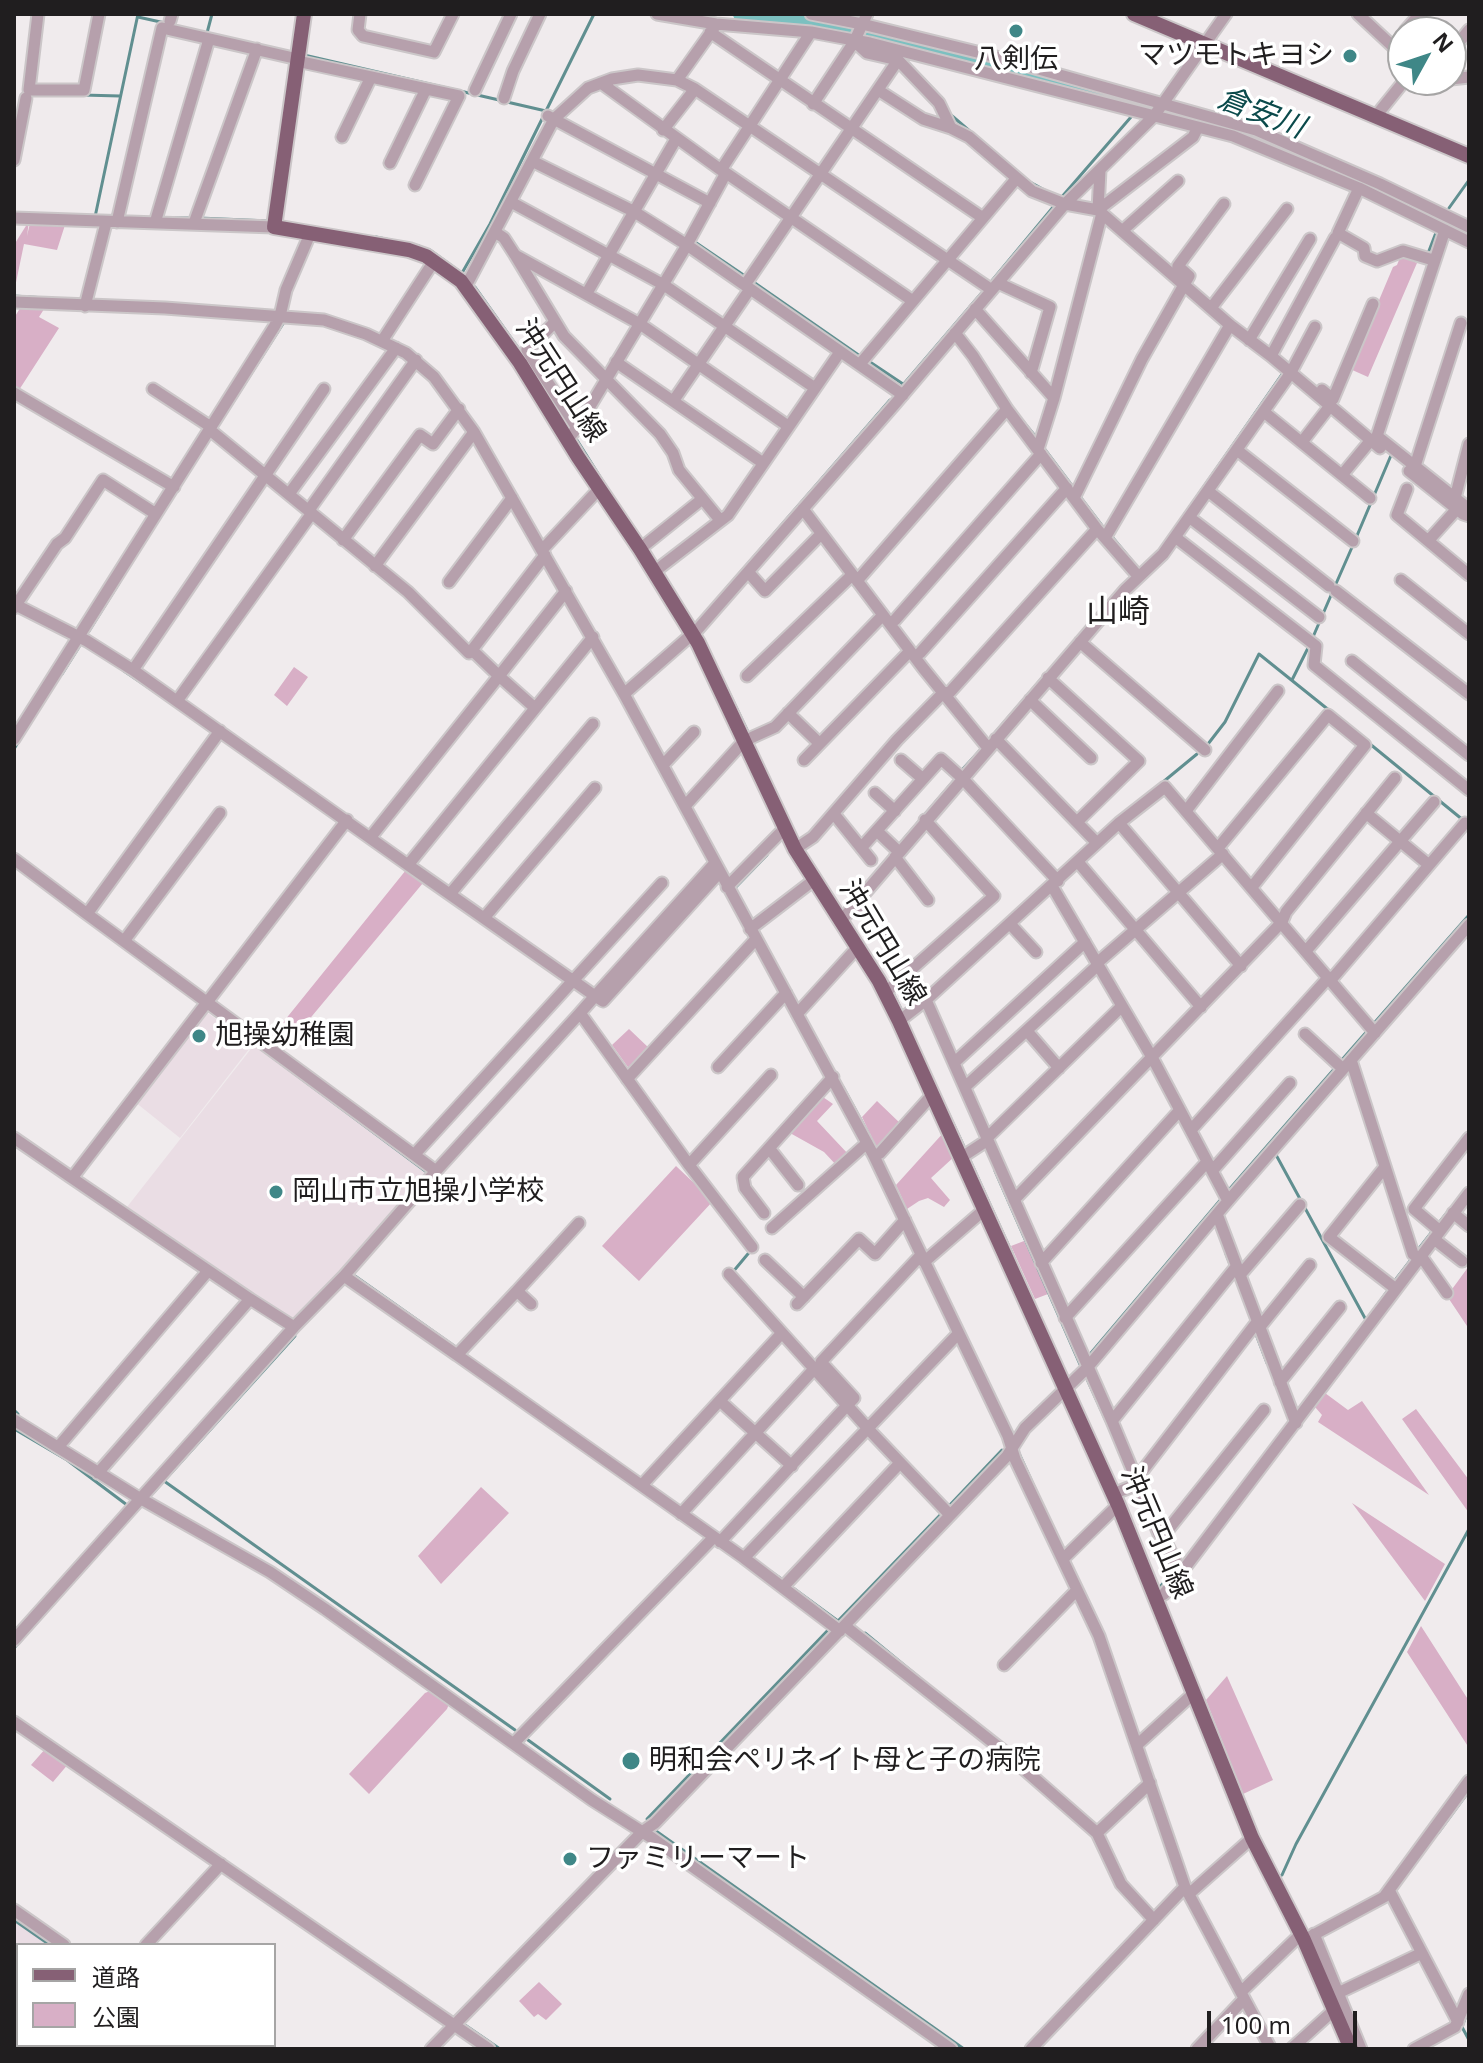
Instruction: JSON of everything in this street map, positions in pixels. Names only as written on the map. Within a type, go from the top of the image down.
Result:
[{"type":"main road","points":[[274,227],[304,14]]},
{"type":"main road","points":[[1134,14],[1469,156]]},
{"type":"main road","name":"沖元円山線","points":[[274,227],[358,244],[387,245],[434,261],[466,286],[573,434],[600,488],[643,546],[695,631],[748,739],[784,829],[798,847],[814,880],[843,918],[857,948],[890,990],[903,1018],[933,1094],[966,1155],[985,1209],[1160,1596],[1194,1693],[1252,1838],[1306,1936],[1351,2049]]},
{"type":"street","points":[[38,14],[29,90],[84,90],[99,14]]},
{"type":"street","points":[[360,14],[358,30],[363,36],[434,52],[453,14]]},
{"type":"street","points":[[475,90],[511,14]]},
{"type":"street","points":[[504,98],[540,14]]},
{"type":"street","points":[[657,14],[713,28],[811,32],[860,29],[907,51],[1159,109],[1182,108],[1288,142],[1469,227]]},
{"type":"street","points":[[811,14],[1159,109],[1198,127],[1272,150],[1469,242]]},
{"type":"street","points":[[626,693],[695,631],[749,573],[903,395],[991,287],[1065,204],[1159,109],[1226,14]]},
{"type":"street","points":[[1358,14],[1387,41]]},
{"type":"street","points":[[86,303],[114,220],[162,28],[459,96],[415,185]]},
{"type":"street","points":[[677,80],[713,28]]},
{"type":"street","points":[[713,28],[813,104],[983,218]]},
{"type":"street","points":[[860,29],[867,53],[898,60],[939,103],[951,128]]},
{"type":"street","points":[[813,104],[860,29]]},
{"type":"street","points":[[573,434],[664,285],[750,126],[811,32]]},
{"type":"street","points":[[156,219],[209,39]]},
{"type":"street","points":[[194,220],[257,49]]},
{"type":"street","points":[[674,400],[898,60]]},
{"type":"street","points":[[466,286],[532,161],[550,117],[588,88],[612,79],[638,75],[677,80],[991,287],[1050,307],[1031,373]]},
{"type":"street","points":[[342,137],[371,77]]},
{"type":"street","points":[[601,83],[663,130],[913,301]]},
{"type":"street","points":[[390,163],[426,89]]},
{"type":"street","points":[[663,130],[695,89]]},
{"type":"street","points":[[878,90],[923,119],[969,137],[1032,191],[1065,204],[1100,208],[1185,285],[1213,306],[1230,325],[1251,337],[1371,440],[1460,506]]},
{"type":"street","points":[[1376,116],[1392,96]]},
{"type":"street","points":[[14,160],[26,98]]},
{"type":"street","points":[[550,117],[657,171],[707,201]]},
{"type":"street","points":[[1100,208],[1193,137],[1198,127]]},
{"type":"street","points":[[587,293],[676,139]]},
{"type":"street","points":[[532,161],[689,241],[840,352],[863,361],[903,395]]},
{"type":"street","points":[[895,620],[1039,452],[1100,208],[1100,170]]},
{"type":"street","points":[[863,361],[1016,179]]},
{"type":"street","points":[[1124,229],[1178,181]]},
{"type":"street","points":[[1359,188],[1338,233],[1364,251],[1365,256],[1377,261],[1403,251],[1433,260]]},
{"type":"street","points":[[511,202],[664,285],[815,388]]},
{"type":"street","points":[[804,760],[915,652],[1070,493],[1185,285],[1189,276],[1178,266],[1224,204]]},
{"type":"street","points":[[1213,306],[1287,209]]},
{"type":"street","points":[[14,218],[194,220],[274,227]]},
{"type":"street","points":[[1445,230],[1377,436],[1469,516]]},
{"type":"street","points":[[495,232],[504,238],[564,336],[660,434],[673,453],[679,470],[720,520]]},
{"type":"street","points":[[14,739],[212,431],[280,316],[286,290],[310,234]]},
{"type":"street","points":[[1272,355],[1335,238]]},
{"type":"street","points":[[1251,337],[1310,239]]},
{"type":"street","points":[[515,255],[640,324],[788,426]]},
{"type":"street","points":[[383,339],[434,261]]},
{"type":"street","points":[[1296,262],[1314,273]]},
{"type":"street","points":[[14,302],[86,303],[324,320],[383,339],[416,360],[459,409],[626,693],[687,805],[717,868],[730,886],[786,993],[800,1011],[867,1143],[877,1154],[957,1335],[1065,1558],[1099,1636],[1190,1891],[1271,2049]]},
{"type":"street","points":[[1288,370],[1333,399],[1373,304]]},
{"type":"street","points":[[975,309],[1054,398]]},
{"type":"street","points":[[555,322],[527,350],[573,434]]},
{"type":"street","points":[[1415,466],[1461,323]]},
{"type":"street","points":[[798,847],[834,814],[897,740],[1101,534],[1230,325]]},
{"type":"street","points":[[843,918],[959,776],[1030,700],[1136,573],[1163,554],[1264,412],[1315,327]]},
{"type":"street","points":[[955,333],[1039,452],[1101,534],[1136,573]]},
{"type":"street","points":[[289,494],[396,348]]},
{"type":"street","points":[[658,569],[728,515],[840,352]]},
{"type":"street","points":[[177,701],[416,360]]},
{"type":"street","points":[[616,362],[763,463]]},
{"type":"street","points":[[153,389],[212,431],[408,592],[469,653],[544,552],[600,488]]},
{"type":"street","points":[[133,670],[324,389]]},
{"type":"street","points":[[14,393],[174,487]]},
{"type":"street","points":[[1302,442],[1330,406]]},
{"type":"street","points":[[343,540],[420,435],[433,444],[459,409]]},
{"type":"street","points":[[747,676],[857,578],[1007,409]]},
{"type":"street","points":[[1264,412],[1370,498]]},
{"type":"street","points":[[375,566],[474,432]]},
{"type":"street","points":[[1342,475],[1371,440]]},
{"type":"street","points":[[1428,541],[1460,506],[1469,444]]},
{"type":"street","points":[[1237,450],[1353,541]]},
{"type":"street","points":[[156,514],[103,480],[16,604],[133,670],[570,982],[603,1001],[717,868]]},
{"type":"street","points":[[1407,489],[1397,515],[1469,575]]},
{"type":"street","points":[[1208,491],[1469,694]]},
{"type":"street","points":[[449,582],[512,498]]},
{"type":"street","points":[[643,546],[701,500]]},
{"type":"street","points":[[803,509],[883,615],[988,744],[1097,843]]},
{"type":"street","points":[[1189,517],[1319,617]]},
{"type":"street","points":[[749,573],[765,591],[821,534]]},
{"type":"street","points":[[1175,537],[1316,646],[1314,665],[1469,790]]},
{"type":"street","points":[[1401,580],[1469,634]]},
{"type":"street","points":[[370,838],[566,591]]},
{"type":"street","points":[[687,805],[748,739],[775,727],[883,615]]},
{"type":"street","points":[[408,865],[593,637]]},
{"type":"street","points":[[1080,642],[1205,750]]},
{"type":"street","points":[[472,650],[535,708]]},
{"type":"street","points":[[1352,661],[1469,755]]},
{"type":"street","points":[[1048,678],[1139,761],[1077,822]]},
{"type":"street","points":[[1186,811],[1278,691]]},
{"type":"street","points":[[1030,700],[1091,758]]},
{"type":"street","points":[[788,713],[819,743]]},
{"type":"street","points":[[965,1087],[1221,851],[1328,715],[1365,745],[1252,887]]},
{"type":"street","points":[[450,894],[593,724]]},
{"type":"street","points":[[87,914],[220,731]]},
{"type":"street","points":[[664,764],[694,732]]},
{"type":"street","points":[[861,848],[941,759],[959,776],[1055,883],[1226,1197]]},
{"type":"street","points":[[901,760],[923,779]]},
{"type":"street","points":[[1014,1200],[1282,922],[1286,912],[1395,778]]},
{"type":"street","points":[[903,1018],[1011,925],[1119,823],[1165,787],[1372,1030]]},
{"type":"street","points":[[484,918],[595,788]]},
{"type":"street","points":[[875,793],[895,811]]},
{"type":"street","points":[[1306,951],[1434,802]]},
{"type":"street","points":[[124,941],[220,813]]},
{"type":"street","points":[[1366,813],[1429,865]]},
{"type":"street","points":[[834,814],[871,860]]},
{"type":"street","points":[[75,1175],[347,820]]},
{"type":"street","points":[[890,990],[994,896],[925,820]]},
{"type":"street","points":[[1119,823],[1241,966]]},
{"type":"street","points":[[1191,1130],[1330,979],[1465,823]]},
{"type":"street","points":[[730,886],[784,829]]},
{"type":"street","points":[[877,831],[896,851],[928,900]]},
{"type":"street","points":[[14,859],[206,1005],[436,1171]]},
{"type":"street","points":[[1078,862],[1201,1007]]},
{"type":"street","points":[[629,1076],[754,931],[814,880]]},
{"type":"street","points":[[414,1155],[662,883]]},
{"type":"street","points":[[858,902],[884,935]]},
{"type":"street","points":[[1011,925],[1036,952]]},
{"type":"street","points":[[431,2049],[452,2023],[642,1832],[655,1823],[947,1511],[1012,1447],[1025,1428],[1087,1368],[1217,1214],[1226,1197],[1469,925]]},
{"type":"street","points":[[955,1062],[1085,942]]},
{"type":"street","points":[[800,1011],[857,948]]},
{"type":"street","points":[[718,1067],[786,993]]},
{"type":"street","points":[[14,1640],[595,996]]},
{"type":"street","points":[[925,1002],[955,1062],[985,1141],[1112,1421],[1136,1483],[1179,1569]]},
{"type":"street","points":[[966,1155],[985,1141],[1122,1006]]},
{"type":"street","points":[[580,1013],[752,1247]]},
{"type":"street","points":[[1027,1031],[1059,1068]]},
{"type":"street","points":[[1305,1034],[1342,1064],[1385,1167],[1417,1256],[1447,1293]]},
{"type":"street","points":[[691,1162],[771,1075]]},
{"type":"street","points":[[764,1213],[745,1188],[743,1177],[833,1077]]},
{"type":"street","points":[[1065,1318],[1290,1083]]},
{"type":"street","points":[[877,1154],[933,1094]]},
{"type":"street","points":[[1041,1263],[1180,1110]]},
{"type":"street","points":[[14,1138],[75,1175],[208,1271],[294,1327]]},
{"type":"street","points":[[1462,1261],[1414,1209],[1469,1138]]},
{"type":"street","points":[[772,1228],[867,1143]]},
{"type":"street","points":[[769,1148],[798,1185]]},
{"type":"street","points":[[1385,1167],[1329,1237],[1393,1286]]},
{"type":"street","points":[[1160,1596],[1393,1286],[1469,1193]]},
{"type":"street","points":[[1112,1421],[1235,1270],[1300,1205]]},
{"type":"street","points":[[514,1743],[792,1466],[850,1404],[854,1398],[821,1362],[925,1258],[985,1209]]},
{"type":"street","points":[[1453,1213],[1469,1226]]},
{"type":"street","points":[[1217,1214],[1255,1326],[1294,1420]]},
{"type":"street","points":[[765,1260],[801,1300],[859,1239],[875,1254],[905,1220]]},
{"type":"street","points":[[460,1353],[579,1223]]},
{"type":"street","points":[[1065,1558],[1117,1496],[1136,1483],[1255,1326],[1310,1265]]},
{"type":"street","points":[[59,1446],[208,1271]]},
{"type":"street","points":[[729,1274],[947,1511]]},
{"type":"street","points":[[344,1276],[460,1353],[644,1483],[717,1540],[786,1584],[1001,1749],[1097,1833],[1121,1884],[1154,1920]]},
{"type":"street","points":[[517,1291],[531,1304]]},
{"type":"street","points":[[98,1473],[250,1299]]},
{"type":"street","points":[[1280,1382],[1340,1307]]},
{"type":"street","points":[[644,1483],[782,1333]]},
{"type":"street","points":[[746,1556],[957,1335]]},
{"type":"street","points":[[683,1511],[815,1368]]},
{"type":"street","points":[[720,1401],[792,1466]]},
{"type":"street","points":[[1163,1536],[1264,1410]]},
{"type":"street","points":[[14,1420],[141,1499],[270,1572],[951,2049]]},
{"type":"street","points":[[786,1584],[900,1463]]},
{"type":"street","points":[[1004,1665],[1077,1590]]},
{"type":"street","points":[[1139,1744],[1194,1693]]},
{"type":"street","points":[[14,1722],[489,2049]]},
{"type":"street","points":[[1197,2049],[1243,1992],[1290,1942],[1384,1897],[1469,1781]]},
{"type":"street","points":[[1097,1833],[1150,1783]]},
{"type":"street","points":[[1031,2049],[1154,1920],[1252,1838]]},
{"type":"street","points":[[148,1943],[221,1864]]},
{"type":"street","points":[[1389,1890],[1458,2022]]},
{"type":"street","points":[[14,1910],[61,1943]]},
{"type":"street","points":[[1306,1936],[1338,1993],[1361,2049]]},
{"type":"street","points":[[1338,1993],[1422,1953]]},
{"type":"street","points":[[1414,2049],[1455,2027],[1469,1994]]},
{"type":"street","points":[[1291,2049],[1334,2010]]},
{"type":"shaded area","points":[[206,1012],[253,1044],[180,1138],[135,1102]]},
{"type":"shaded area","name":"岡山市立旭操小学校","points":[[254,1045],[426,1173],[427,1177],[292,1322],[127,1207]]},
{"type":"shaded area","points":[[14,1915],[54,1943],[16,1943],[16,2047],[208,2049],[14,2049]]},
{"type":"green space","points":[[29,221],[27,236],[30,223],[65,225],[57,250],[24,244],[14,292],[14,245]]},
{"type":"green space","points":[[1401,255],[1417,263],[1368,377],[1350,369],[1393,267]]},
{"type":"green space","points":[[22,305],[46,306],[39,317],[59,328],[19,390],[14,387],[14,318]]},
{"type":"green space","points":[[294,667],[308,677],[287,706],[274,695]]},
{"type":"green space","points":[[406,870],[423,883],[282,1052],[268,1041]]},
{"type":"green space","points":[[629,1029],[650,1049],[630,1070],[612,1045]]},
{"type":"green space","points":[[820,1095],[833,1104],[817,1121],[850,1156],[838,1167],[824,1152],[790,1133]]},
{"type":"green space","points":[[877,1101],[902,1125],[878,1150],[862,1117]]},
{"type":"green space","points":[[945,1131],[955,1156],[931,1178],[950,1200],[944,1207],[928,1198],[907,1209],[896,1185]]},
{"type":"green space","points":[[676,1166],[713,1201],[639,1281],[602,1246]]},
{"type":"green space","points":[[1024,1241],[1048,1294],[1035,1299],[1011,1246]]},
{"type":"green space","points":[[1469,1266],[1469,1329],[1447,1296]]},
{"type":"green space","points":[[1325,1393],[1348,1410],[1362,1401],[1429,1495],[1318,1422],[1322,1415],[1315,1407]]},
{"type":"green space","points":[[1416,1409],[1469,1480],[1469,1513],[1402,1419]]},
{"type":"green space","points":[[481,1487],[509,1513],[441,1584],[418,1556]]},
{"type":"green space","points":[[1352,1503],[1445,1564],[1425,1601]]},
{"type":"green space","points":[[1421,1626],[1469,1701],[1469,1748],[1407,1652]]},
{"type":"green space","points":[[1227,1676],[1273,1780],[1243,1794],[1206,1700]]},
{"type":"green space","points":[[430,1691],[449,1704],[447,1709],[369,1794],[349,1774]]},
{"type":"green space","points":[[46,1748],[69,1763],[53,1782],[31,1765]]},
{"type":"green space","points":[[539,1982],[562,2004],[546,2020],[538,2014],[534,2017],[519,2001]]},
{"type":"waterway","points":[[95,217],[138,14]]},
{"type":"waterway","points":[[207,33],[212,14]]},
{"type":"waterway","points":[[462,273],[490,224],[594,14]]},
{"type":"waterway","name":"倉安川","points":[[742,14],[866,33],[1236,129],[1289,150]]},
{"type":"waterway","points":[[138,17],[165,23]]},
{"type":"waterway","points":[[304,55],[499,100]]},
{"type":"waterway","points":[[911,66],[942,98]]},
{"type":"waterway","points":[[82,95],[120,96]]},
{"type":"waterway","points":[[507,102],[546,111]]},
{"type":"waterway","points":[[951,115],[972,133]]},
{"type":"waterway","points":[[1060,199],[1131,117]]},
{"type":"waterway","name":"倉安川","points":[[1312,160],[1469,234]]},
{"type":"waterway","points":[[1449,208],[1469,180]]},
{"type":"waterway","points":[[1030,182],[1048,192]]},
{"type":"waterway","points":[[990,283],[1054,206]]},
{"type":"waterway","points":[[175,218],[191,218]]},
{"type":"waterway","points":[[199,218],[269,221]]},
{"type":"waterway","points":[[1427,256],[1437,230]]},
{"type":"waterway","points":[[376,237],[419,246]]},
{"type":"waterway","points":[[692,240],[745,276]]},
{"type":"waterway","points":[[430,250],[463,274]]},
{"type":"waterway","points":[[752,281],[860,356]]},
{"type":"waterway","points":[[475,287],[524,356]]},
{"type":"waterway","points":[[902,386],[985,289]]},
{"type":"waterway","points":[[14,296],[46,298]]},
{"type":"waterway","points":[[217,427],[286,319]]},
{"type":"waterway","points":[[867,360],[903,384]]},
{"type":"waterway","points":[[1184,515],[1285,370]]},
{"type":"waterway","points":[[725,590],[890,400]]},
{"type":"waterway","points":[[554,403],[571,430]]},
{"type":"waterway","points":[[1021,419],[1036,437]]},
{"type":"waterway","points":[[575,437],[609,491]]},
{"type":"waterway","points":[[1043,447],[1073,487]]},
{"type":"waterway","points":[[1356,538],[1392,453]]},
{"type":"waterway","points":[[1081,498],[1103,527]]},
{"type":"waterway","points":[[1113,538],[1133,562]]},
{"type":"waterway","points":[[1335,586],[1353,545]]},
{"type":"waterway","points":[[89,631],[119,583]]},
{"type":"waterway","points":[[1313,637],[1332,593]]},
{"type":"waterway","points":[[1292,680],[1310,644]]},
{"type":"waterway","points":[[62,674],[79,647]]},
{"type":"waterway","points":[[707,647],[747,730]]},
{"type":"waterway","points":[[1208,744],[1225,722],[1259,654],[1330,711]]},
{"type":"waterway","points":[[124,671],[164,698]]},
{"type":"waterway","points":[[988,741],[1043,677]]},
{"type":"waterway","points":[[14,749],[19,741]]},
{"type":"waterway","points":[[1370,744],[1463,820]]},
{"type":"waterway","points":[[961,771],[983,747]]},
{"type":"waterway","points":[[1163,782],[1197,754]]},
{"type":"waterway","points":[[897,847],[957,777]]},
{"type":"waterway","points":[[858,893],[892,853]]},
{"type":"waterway","points":[[733,890],[767,855]]},
{"type":"waterway","points":[[1340,1062],[1469,915]]},
{"type":"waterway","points":[[892,991],[903,1013]]},
{"type":"waterway","points":[[240,1033],[428,1173]]},
{"type":"waterway","points":[[1227,1192],[1335,1068]]},
{"type":"waterway","points":[[843,1087],[868,1133]]},
{"type":"waterway","points":[[937,1089],[966,1151]]},
{"type":"waterway","points":[[1275,1153],[1366,1320]]},
{"type":"waterway","points":[[969,1158],[1012,1253]]},
{"type":"waterway","points":[[995,1171],[1082,1369]]},
{"type":"waterway","points":[[1091,1353],[1222,1198]]},
{"type":"waterway","points":[[1417,1251],[1449,1210]]},
{"type":"waterway","points":[[732,1273],[752,1249]]},
{"type":"waterway","points":[[1226,1254],[1232,1269]]},
{"type":"waterway","points":[[1393,1283],[1413,1257]]},
{"type":"waterway","points":[[355,1276],[457,1348]]},
{"type":"waterway","points":[[1370,1315],[1389,1289]]},
{"type":"waterway","points":[[1254,1329],[1267,1363]]},
{"type":"waterway","points":[[153,1493],[295,1336]]},
{"type":"waterway","points":[[1086,1377],[1111,1432]]},
{"type":"waterway","points":[[14,1410],[18,1414]]},
{"type":"waterway","points":[[16,1427],[16,1430],[67,1460],[127,1505]]},
{"type":"waterway","points":[[947,1508],[1002,1450]]},
{"type":"waterway","points":[[1018,1451],[1038,1495]]},
{"type":"waterway","points":[[164,1481],[515,1730]]},
{"type":"waterway","points":[[14,1648],[140,1507]]},
{"type":"waterway","points":[[836,1623],[942,1513]]},
{"type":"waterway","points":[[1278,1877],[1282,1875],[1296,1844],[1469,1529]]},
{"type":"waterway","points":[[1163,1548],[1173,1571]]},
{"type":"waterway","points":[[770,1571],[783,1580]]},
{"type":"waterway","points":[[1158,1589],[1174,1571]]},
{"type":"waterway","points":[[789,1585],[838,1621]]},
{"type":"waterway","points":[[647,1819],[830,1628]]},
{"type":"waterway","points":[[865,1633],[921,1679]]},
{"type":"waterway","points":[[528,1740],[610,1799]]},
{"type":"waterway","points":[[1053,1788],[1072,1804]]},
{"type":"waterway","points":[[1438,1833],[1469,1791]]},
{"type":"waterway","points":[[1255,1828],[1262,1843]]},
{"type":"waterway","points":[[656,1831],[964,2049]]},
{"type":"waterway","points":[[14,1920],[47,1943]]},
{"type":"waterway","points":[[1467,2013],[1462,2027],[1469,2040]]},
{"type":"waterway","points":[[465,2025],[500,2049]]},
{"type":"place","name":"八剣伝","points":[[1016,31]]},
{"type":"place","name":"マツモトキヨシ","points":[[1350,56]]},
{"type":"place","name":"旭操幼稚園","points":[[199,1036]]},
{"type":"place","name":"岡山市立旭操小学校","points":[[276,1192]]},
{"type":"place","name":"明和会ペリネイト母と子の病院","points":[[631,1761]]},
{"type":"place","name":"ファミリーマート","points":[[570,1859]]},
{"type":"district","name":"山崎","points":[[1118,613]]}]
